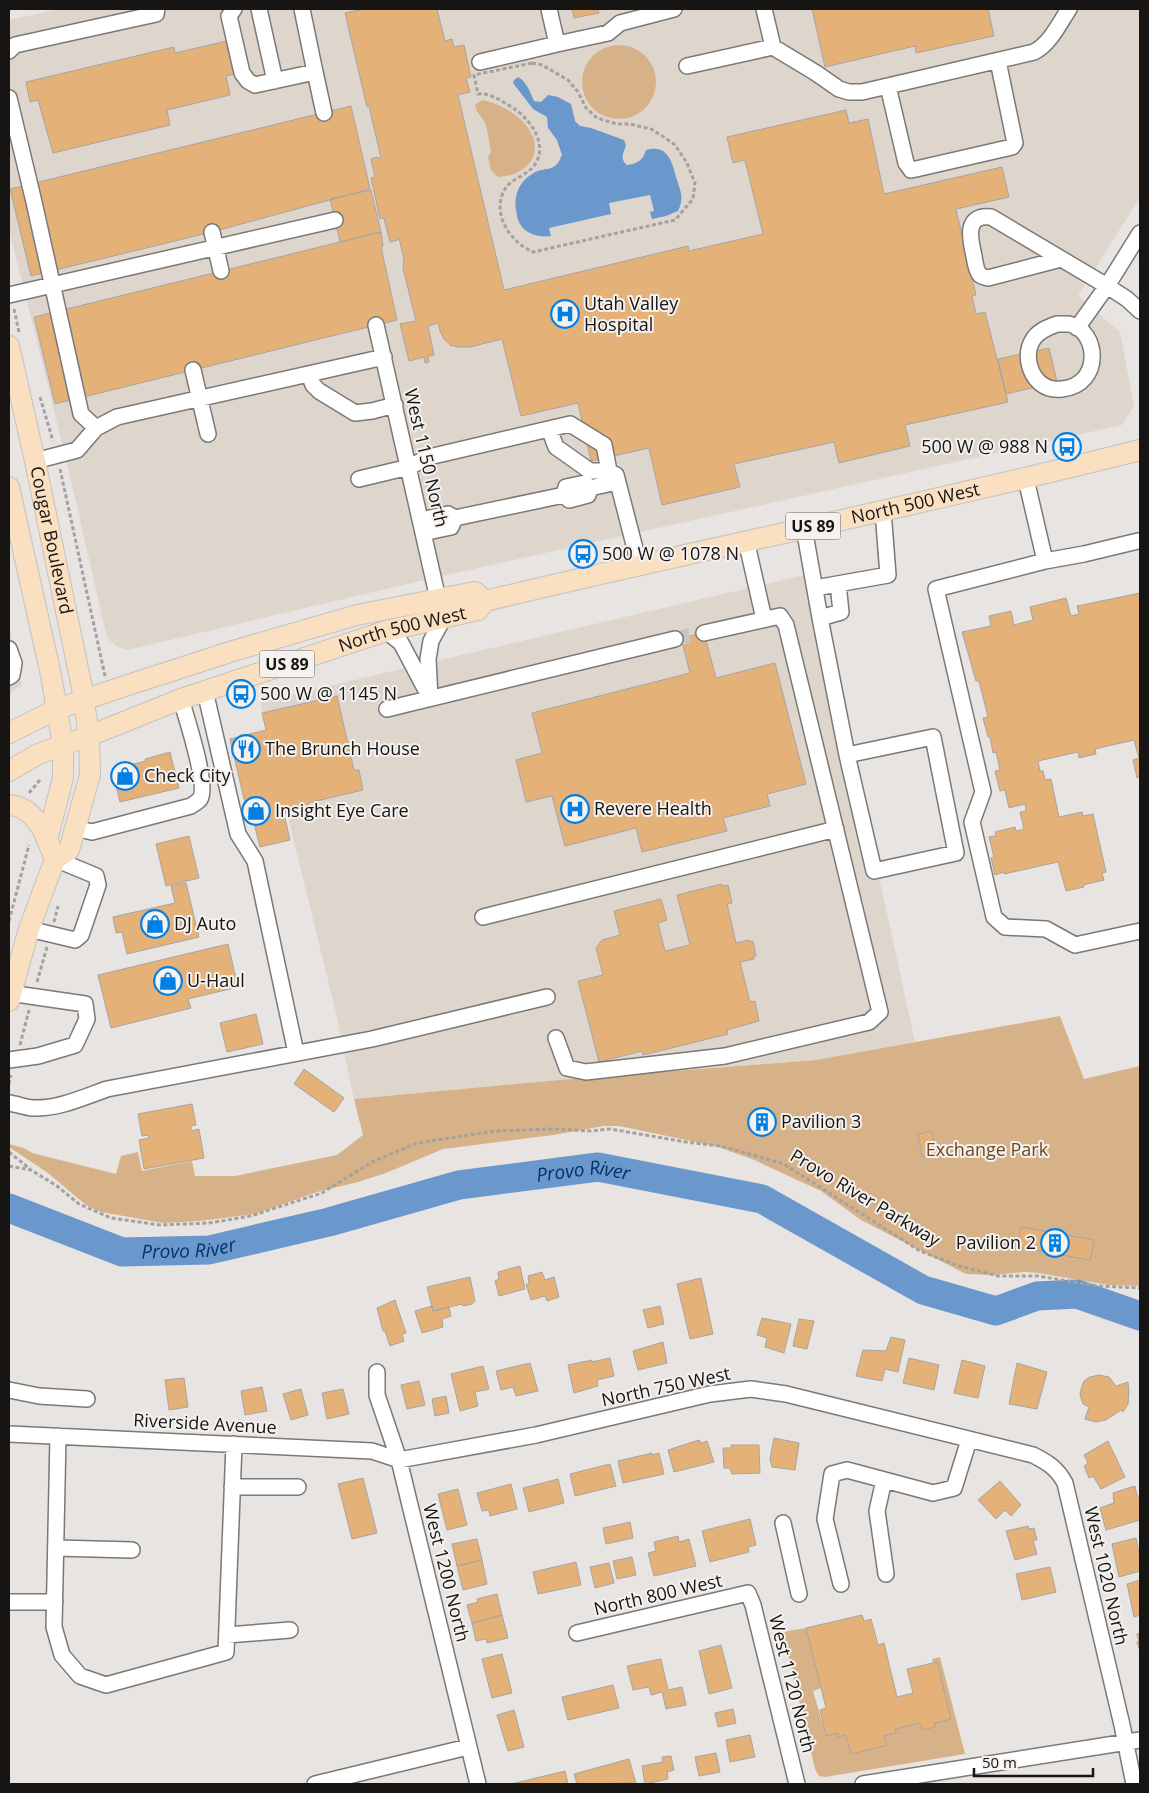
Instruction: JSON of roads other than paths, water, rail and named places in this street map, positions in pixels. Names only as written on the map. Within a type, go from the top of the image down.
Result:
[{"type":"main road","name":"Cougar Boulevard","points":[[9,346],[35,461],[84,701],[89,736],[90,775],[69,850],[55,859]]},
{"type":"main road","name":"North 500 West","points":[[89,736],[181,699],[386,631],[441,609],[475,592],[485,601],[639,564],[1026,479],[1140,450]]},
{"type":"main road","name":"Cougar Boulevard","points":[[9,487],[52,675],[63,745],[64,778],[39,840]]},
{"type":"main road","name":"North 500 West","points":[[84,701],[209,659],[357,615],[441,609]]},
{"type":"main road","name":"US 89","points":[[9,733],[58,709],[84,701]]},
{"type":"main road","name":"US 89","points":[[9,771],[38,754],[89,736]]},
{"type":"main road","points":[[9,805],[17,806],[36,820],[42,828],[39,840],[55,859],[29,929],[9,996]]},
{"type":"street","points":[[9,51],[16,45],[156,14],[157,9]]},
{"type":"street","points":[[234,9],[229,16],[242,73],[248,81],[255,85],[315,72]]},
{"type":"street","points":[[259,9],[275,81]]},
{"type":"street","points":[[302,9],[324,113]]},
{"type":"street","points":[[549,9],[557,44]]},
{"type":"street","points":[[477,68],[557,44],[608,34],[620,23],[674,9]]},
{"type":"street","points":[[764,9],[772,47]]},
{"type":"street","points":[[687,66],[772,47],[839,89],[849,92],[862,92],[1034,52],[1042,48],[1069,9]]},
{"type":"street","points":[[888,86],[906,163],[911,170],[916,170],[1012,146],[1016,143],[998,61]]},
{"type":"street","points":[[9,98],[81,414],[96,428]]},
{"type":"street","points":[[1060,259],[988,278],[982,277],[977,271],[970,229],[978,218],[991,217],[1107,286],[1127,299],[1140,311]]},
{"type":"street","points":[[9,295],[335,220]]},
{"type":"street","points":[[212,232],[221,271]]},
{"type":"street","points":[[1077,328],[1107,286],[1140,233]]},
{"type":"street","points":[[1057,324],[1069,324],[1077,328],[1085,336],[1093,357],[1091,368],[1086,377],[1081,382],[1066,389],[1055,390],[1042,384],[1032,374],[1028,361],[1029,350],[1034,338],[1046,328],[1057,324]]},
{"type":"street","name":"West 1150 North","points":[[376,326],[441,609]]},
{"type":"street","points":[[35,461],[77,450],[96,428],[117,417],[384,357]]},
{"type":"street","points":[[193,370],[208,434]]},
{"type":"street","points":[[309,374],[313,385],[319,391],[355,413],[395,405]]},
{"type":"street","points":[[359,479],[409,467],[429,457],[570,424],[604,445],[639,564]]},
{"type":"street","points":[[549,429],[556,447],[590,471],[613,476]]},
{"type":"street","points":[[422,527],[448,514],[455,518],[564,495],[566,487],[585,483],[590,488],[613,476]]},
{"type":"street","points":[[1026,479],[1045,561]]},
{"type":"street","points":[[815,588],[888,575],[883,511]]},
{"type":"street","points":[[804,528],[847,755],[874,871],[956,853],[933,737],[847,755]]},
{"type":"street","points":[[746,540],[764,619]]},
{"type":"street","points":[[1138,541],[1045,561],[936,589],[983,792],[972,822],[994,917],[1004,927],[1046,930],[1075,945],[1140,931]]},
{"type":"street","points":[[820,618],[841,612],[838,584]]},
{"type":"street","points":[[430,698],[428,659],[431,641],[441,609]]},
{"type":"street","points":[[556,1038],[568,1068],[586,1072],[725,1056],[869,1022],[880,1012],[786,625],[780,616],[704,633]]},
{"type":"street","points":[[386,631],[401,643],[430,698]]},
{"type":"street","points":[[387,709],[675,639]]},
{"type":"street","points":[[9,649],[14,663],[12,675],[9,677]]},
{"type":"street","points":[[205,692],[238,834],[255,861],[296,1053]]},
{"type":"street","points":[[75,828],[92,832],[190,806],[200,800],[203,790],[198,761],[181,699]]},
{"type":"street","points":[[483,917],[836,829]]},
{"type":"street","points":[[29,929],[75,940],[81,936],[98,885],[96,876],[55,859]]},
{"type":"street","points":[[9,996],[85,1004],[87,1019],[75,1044],[38,1056],[9,1060]]},
{"type":"street","points":[[9,1103],[31,1108],[55,1107],[80,1100],[107,1088],[372,1039],[546,997]]},
{"type":"street","name":"West 1200 North","points":[[377,1372],[377,1395],[399,1460],[478,1784]]},
{"type":"street","name":"North 750 West","points":[[399,1460],[536,1435],[710,1394],[752,1389],[786,1394],[1032,1455],[1046,1461],[1054,1468]]},
{"type":"street","points":[[9,1390],[39,1396],[87,1399]]},
{"type":"street","name":"Riverside Avenue","points":[[9,1434],[372,1451],[399,1460]]},
{"type":"street","points":[[58,1436],[54,1626],[62,1655],[80,1676],[106,1685],[226,1652],[234,1444]]},
{"type":"street","points":[[841,1584],[825,1519],[832,1474],[847,1470],[933,1493],[954,1488],[968,1440]]},
{"type":"street","name":"West 1020 North","points":[[1054,1468],[1065,1483],[1133,1741],[1134,1784]]},
{"type":"street","points":[[884,1480],[877,1511],[886,1574]]},
{"type":"street","points":[[232,1487],[298,1487]]},
{"type":"street","points":[[783,1522],[799,1594]]},
{"type":"street","points":[[56,1548],[132,1550]]},
{"type":"street","name":"North 800 West","points":[[577,1633],[748,1593]]},
{"type":"street","name":"West 1120 North","points":[[748,1593],[753,1605],[797,1784]]},
{"type":"street","points":[[9,1602],[55,1602]]},
{"type":"street","points":[[227,1635],[290,1630]]},
{"type":"street","points":[[863,1784],[1133,1741]]},
{"type":"street","points":[[315,1784],[468,1747]]},
{"type":"water","points":[[518,77],[526,84],[534,101],[541,102],[548,95],[558,97],[571,104],[575,121],[580,126],[624,140],[626,145],[623,160],[627,165],[639,161],[646,150],[654,149],[665,152],[671,161],[681,192],[681,203],[678,211],[652,219],[650,212],[654,211],[650,195],[609,203],[611,214],[549,228],[551,236],[537,236],[525,230],[519,223],[517,215],[516,196],[518,190],[525,180],[535,172],[549,169],[558,163],[562,155],[557,140],[548,128],[547,117],[533,109],[513,83]]},
{"type":"waterway","name":"Provo River","points":[[9,1208],[122,1252],[209,1250],[329,1222],[459,1185],[598,1167],[762,1199],[923,1290],[996,1311],[1037,1296],[1077,1294],[1140,1316]]},
{"type":"tunnel","points":[[675,639],[704,633]]},
{"type":"place","name":"Utah Valley Hospital","points":[[565,314]]},
{"type":"place","name":"500 W @ 988 N","points":[[1067,447]]},
{"type":"place","name":"500 W @ 1078 N","points":[[583,554]]},
{"type":"place","name":"500 W @ 1145 N","points":[[241,694]]},
{"type":"place","name":"The Brunch House","points":[[246,749]]},
{"type":"place","name":"Check City","points":[[125,776]]},
{"type":"place","name":"Revere Health","points":[[575,809]]},
{"type":"place","name":"Insight Eye Care","points":[[256,811]]},
{"type":"place","name":"DJ Auto","points":[[155,924]]},
{"type":"place","name":"U-Haul","points":[[168,981]]},
{"type":"place","name":"Pavilion 3","points":[[762,1122]]},
{"type":"place","name":"Pavilion 2","points":[[1055,1243]]},
{"type":"park label","name":"Exchange Park","points":[[987,1150]]}]
